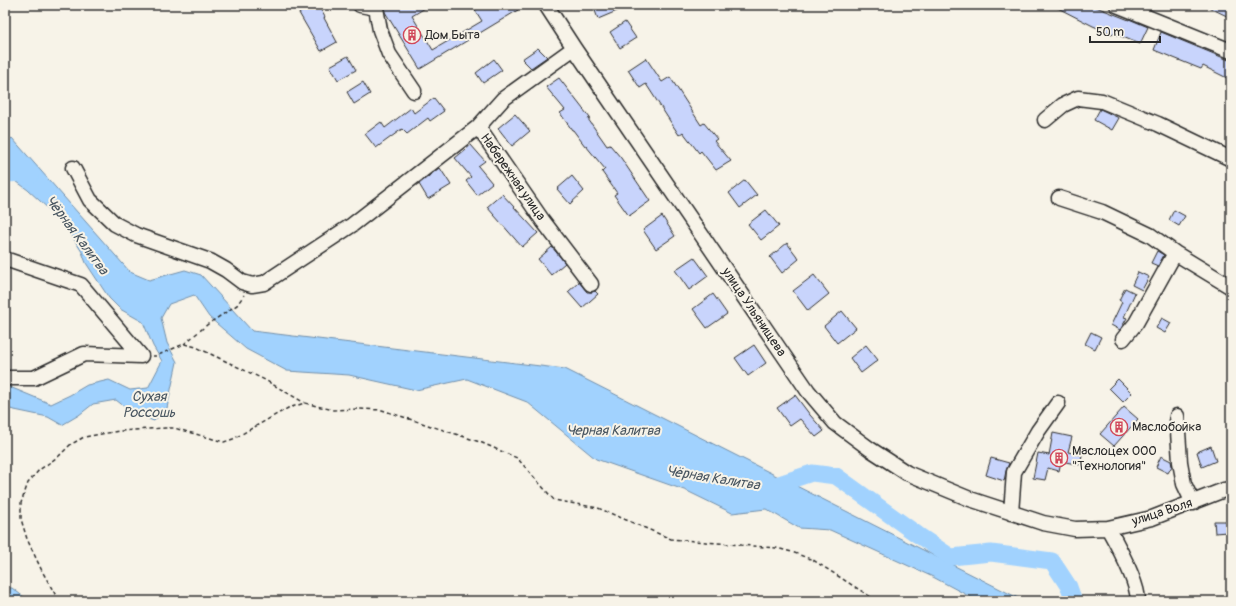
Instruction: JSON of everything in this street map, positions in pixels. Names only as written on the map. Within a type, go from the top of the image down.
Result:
[{"type":"street","points":[[360,5],[379,7],[380,30],[389,54],[414,91]]},
{"type":"street","name":"улица Ульянищева","points":[[546,5],[808,391],[835,423],[870,449],[907,473],[970,499],[1043,523]]},
{"type":"street","points":[[1117,5],[1231,51]]},
{"type":"street","points":[[478,127],[503,99],[574,48]]},
{"type":"street","points":[[1045,120],[1063,105],[1078,98],[1102,101],[1158,124],[1231,159]]},
{"type":"street","name":"Набережная улица","points":[[73,168],[90,200],[114,224],[136,235],[210,261],[226,270],[242,282],[252,285],[264,283],[352,226],[402,185],[478,127],[542,221],[591,284]]},
{"type":"street","points":[[1060,198],[1102,212],[1150,235],[1175,253],[1231,287]]},
{"type":"street","points":[[1123,339],[1136,323],[1175,253]]},
{"type":"street","points":[[5,259],[81,285],[141,356],[84,354],[34,378],[5,378]]},
{"type":"street","points":[[1011,513],[1014,472],[1038,431],[1058,403]]},
{"type":"street","points":[[1177,416],[1180,462],[1184,484],[1193,503]]},
{"type":"street","name":"улица Воля","points":[[1043,523],[1075,529],[1108,528],[1152,518],[1224,490],[1231,489]]},
{"type":"street","points":[[1108,528],[1129,570],[1138,596],[1138,601]]},
{"type":"path","points":[[156,356],[184,344],[208,324],[237,305]]},
{"type":"path","points":[[184,344],[196,347],[265,380],[305,403],[333,410],[382,410],[480,442],[517,458],[554,500],[598,508],[671,539],[776,548],[792,552],[813,560],[877,601]]},
{"type":"path","points":[[59,601],[42,571],[28,538],[21,519],[21,503],[28,483],[39,470],[59,456],[70,445],[84,437],[119,431],[165,428],[181,430],[224,442],[233,439],[288,408],[305,403]]},
{"type":"water","name":"Черная Калитва","points":[[12,138],[130,272],[149,280],[185,270],[201,275],[252,331],[565,369],[1024,601],[978,601],[933,577],[830,530],[799,528],[766,509],[732,513],[687,491],[596,459],[527,402],[467,379],[416,390],[349,375],[287,371],[246,349],[209,317],[194,295],[169,304],[161,318],[167,343],[177,362],[167,408],[154,421],[134,414],[116,400],[93,404],[79,415],[62,425],[48,417],[5,408],[5,385],[51,404],[87,385],[109,380],[130,390],[148,388],[162,361],[153,346],[143,322],[120,309],[109,298],[86,263],[82,252],[64,223],[28,190],[5,173],[5,142]]},
{"type":"water","points":[[5,588],[12,588],[29,601],[5,601]]},
{"type":"building","points":[[314,5],[318,5],[337,42],[321,51],[299,13]]},
{"type":"building","name":"Дом Быта","points":[[384,5],[430,5],[412,16],[433,50],[482,21],[475,10],[484,5],[515,5],[518,10],[420,69],[385,12]]},
{"type":"building","points":[[593,5],[631,5],[598,19]]},
{"type":"building","points":[[1052,5],[1091,5],[1148,27],[1140,44],[1093,26]]},
{"type":"building","points":[[1204,5],[1231,5],[1231,18]]},
{"type":"building","points":[[625,22],[636,38],[620,48],[610,32]]},
{"type":"building","points":[[1161,32],[1231,61],[1231,80],[1203,66],[1201,69],[1154,50]]},
{"type":"building","points":[[538,48],[547,57],[531,68],[522,59]]},
{"type":"building","points":[[348,56],[356,70],[338,80],[330,66]]},
{"type":"building","points":[[646,58],[662,82],[670,77],[701,125],[704,123],[717,139],[714,141],[731,161],[716,170],[701,151],[699,153],[683,132],[679,135],[646,84],[640,88],[628,70]]},
{"type":"building","points":[[494,59],[502,70],[483,83],[476,73]]},
{"type":"building","points":[[559,78],[590,118],[588,119],[607,146],[610,145],[621,158],[650,201],[629,216],[614,195],[617,193],[602,172],[605,169],[572,130],[560,113],[565,110],[546,87]]},
{"type":"building","points":[[363,82],[370,94],[354,104],[347,92]]},
{"type":"building","points":[[434,98],[444,111],[430,121],[428,118],[407,134],[402,129],[376,148],[365,134],[381,122],[385,128],[411,108],[414,113]]},
{"type":"building","points":[[1100,109],[1119,118],[1112,130],[1094,120]]},
{"type":"building","points":[[515,114],[530,131],[512,146],[498,128]]},
{"type":"building","points":[[471,145],[485,161],[478,166],[492,183],[477,195],[466,181],[471,177],[455,158]]},
{"type":"building","points":[[439,168],[451,185],[428,199],[419,184]]},
{"type":"building","points":[[572,176],[584,191],[570,204],[557,189]]},
{"type":"building","points":[[745,180],[757,195],[740,208],[729,193]]},
{"type":"building","points":[[502,194],[538,233],[522,247],[487,207]]},
{"type":"building","points":[[766,210],[779,226],[761,240],[748,224]]},
{"type":"building","points":[[1174,210],[1185,216],[1179,226],[1169,220]]},
{"type":"building","points":[[662,216],[675,236],[656,249],[643,230]]},
{"type":"building","points":[[787,243],[799,259],[782,273],[770,257]]},
{"type":"building","points":[[552,247],[565,263],[551,275],[538,259]]},
{"type":"building","points":[[1157,251],[1164,255],[1158,266],[1151,263]]},
{"type":"building","points":[[694,257],[708,276],[689,290],[675,270]]},
{"type":"building","points":[[1138,272],[1149,277],[1142,290],[1132,285]]},
{"type":"building","points":[[814,275],[829,294],[808,311],[793,291]]},
{"type":"building","points":[[579,282],[587,292],[595,291],[598,294],[582,308],[568,292]]},
{"type":"building","points":[[1125,288],[1135,293],[1124,317],[1127,318],[1120,330],[1111,325],[1122,302],[1119,300]]},
{"type":"building","points":[[713,294],[727,314],[707,328],[693,309]]},
{"type":"building","points":[[842,311],[856,328],[837,343],[824,326]]},
{"type":"building","points":[[1162,318],[1171,323],[1165,333],[1156,328]]},
{"type":"building","points":[[1091,332],[1101,337],[1095,349],[1085,344]]},
{"type":"building","points":[[754,345],[766,363],[748,376],[735,358]]},
{"type":"building","points":[[866,345],[878,360],[861,373],[850,358]]},
{"type":"building","points":[[1118,379],[1132,393],[1123,402],[1109,388]]},
{"type":"building","points":[[795,395],[824,431],[816,437],[800,419],[790,426],[777,408]]},
{"type":"building","name":"Маслобойка","points":[[1124,407],[1138,419],[1114,446],[1100,434]]},
{"type":"building","name":"Маслоцех ООО \"Технология\"","points":[[1053,433],[1072,437],[1068,452],[1082,455],[1080,465],[1061,461],[1059,471],[1048,468],[1045,480],[1033,478],[1038,453],[1049,455]]},
{"type":"building","points":[[1211,446],[1216,461],[1202,467],[1197,452]]},
{"type":"building","points":[[1161,456],[1171,461],[1172,466],[1168,473],[1156,467]]},
{"type":"building","points":[[991,458],[1009,463],[1004,481],[986,475]]},
{"type":"building","points":[[1214,521],[1227,521],[1227,532],[1215,533]]},
{"type":"waterway","name":"Чёрная Калитва","points":[[5,174],[27,173],[30,176]]},
{"type":"waterway","name":"Чёрная Калитва","points":[[765,486],[770,487],[812,473],[836,476],[951,557],[991,553],[1052,561],[1069,587],[1074,601]]},
{"type":"place","name":"Дом Быта","points":[[412,35]]},
{"type":"place","name":"Маслобойка","points":[[1119,427]]},
{"type":"place","name":"Маслоцех ООО \"Технология\"","points":[[1059,458]]},
{"type":"water label","name":"Сухая Россошь","points":[[149,404]]}]
